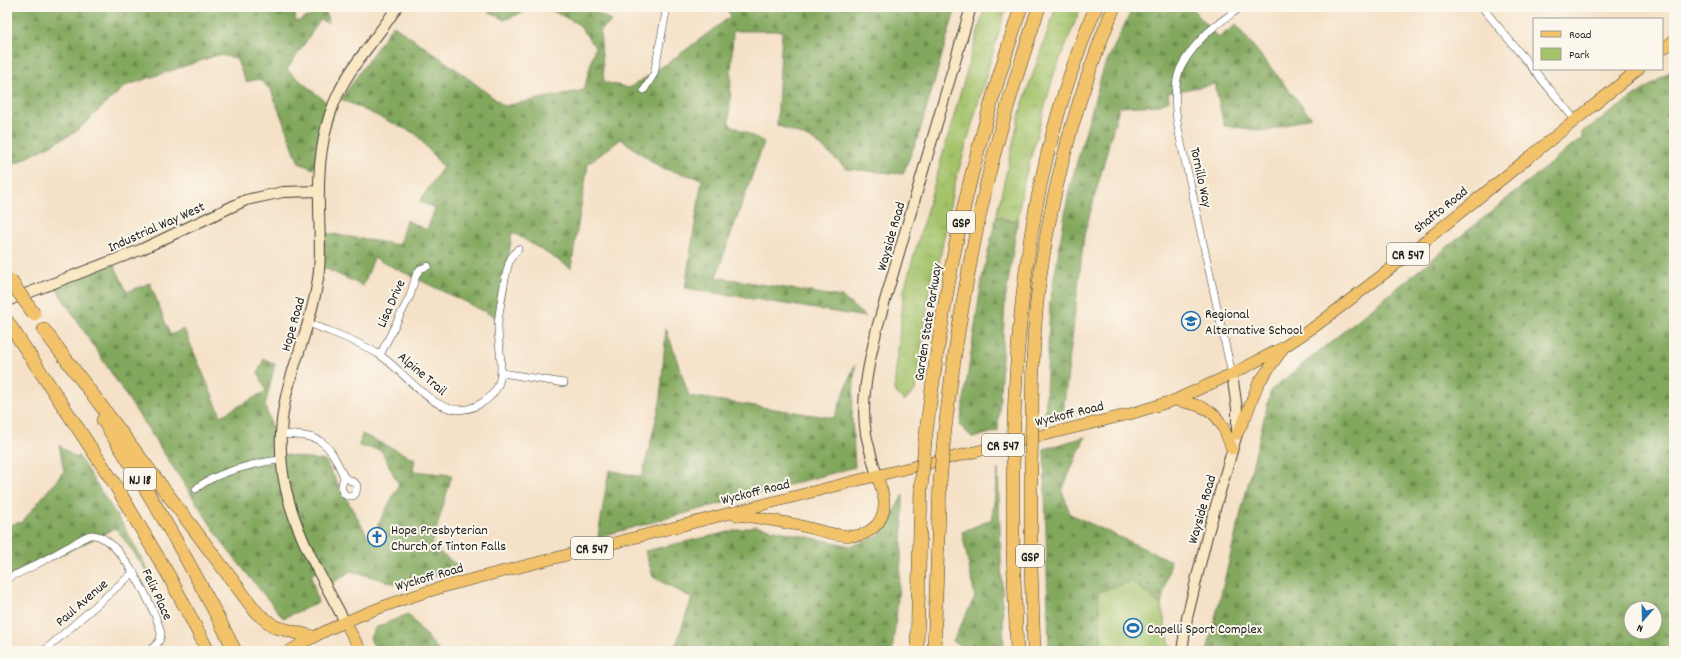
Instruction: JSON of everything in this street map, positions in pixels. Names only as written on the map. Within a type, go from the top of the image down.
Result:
[{"type":"highway","name":"Garden State Parkway","points":[[917,651],[921,488],[925,441],[939,340],[959,228],[988,110],[1021,7]]},
{"type":"highway","name":"GSP","points":[[934,651],[936,559],[940,483],[944,437],[956,345],[979,217],[1007,107],[1039,7]]},
{"type":"highway","name":"GSP","points":[[1017,651],[1013,552],[1014,420],[1019,323],[1026,262],[1034,212],[1064,94],[1096,7]]},
{"type":"highway","name":"GSP","points":[[1034,651],[1031,568],[1031,460],[1036,320],[1041,271],[1059,175],[1080,100],[1114,7]]},
{"type":"highway","name":"NJ 18","points":[[9,277],[145,486],[199,579],[235,651]]},
{"type":"highway","name":"NJ 18","points":[[7,322],[114,483],[169,576],[208,651]]},
{"type":"highway","points":[[44,330],[257,613],[275,627],[313,637]]},
{"type":"main road","points":[[1663,49],[1674,40]]},
{"type":"main road","name":"Shafto Road","points":[[1232,374],[1284,347],[1346,304],[1638,70]]},
{"type":"main road","points":[[1237,434],[1246,416],[1258,384],[1284,347]]},
{"type":"main road","name":"Wyckoff Road","points":[[289,651],[313,637],[372,610],[446,586],[877,476],[1130,414],[1175,400],[1232,374]]},
{"type":"main road","points":[[1175,400],[1194,404],[1211,412],[1221,422],[1232,450]]},
{"type":"main road","points":[[729,514],[775,520],[848,536],[861,535],[874,528],[883,512],[884,499],[877,476]]},
{"type":"main road","name":"Hope Road","points":[[345,622],[361,651]]},
{"type":"street","name":"Hope Road","points":[[345,622],[307,551],[297,528],[288,498],[280,460],[281,434],[288,390],[315,299],[319,268],[319,191],[323,145],[327,124],[338,94],[348,77],[398,7]]},
{"type":"street","points":[[644,90],[654,74],[667,7]]},
{"type":"street","name":"Wayside Road","points":[[877,476],[868,443],[865,420],[864,399],[868,369],[878,328],[971,7]]},
{"type":"street","name":"Tornillo Way","points":[[1232,374],[1219,322],[1214,291],[1178,131],[1176,103],[1178,74],[1189,54],[1213,27],[1241,7]]},
{"type":"street","points":[[1482,7],[1533,68]]},
{"type":"street","points":[[1534,70],[1576,120]]},
{"type":"street","name":"Industrial Way West","points":[[7,301],[140,250],[246,200],[283,192],[319,191]]},
{"type":"street","name":"Alpine Trail","points":[[309,323],[357,342],[380,355],[428,398],[441,406],[458,410],[470,409],[486,401],[495,391],[502,373],[499,318],[509,263],[518,249]]},
{"type":"street","name":"Lisa Drive","points":[[380,355],[410,296],[416,274],[420,269],[428,266]]},
{"type":"street","points":[[502,373],[564,383]]},
{"type":"street","name":"Wayside Road","points":[[1182,651],[1187,618],[1207,536],[1237,434],[1237,409],[1232,374]]},
{"type":"street","points":[[281,434],[309,436],[322,442],[338,464],[344,477]]},
{"type":"street","points":[[196,489],[207,481],[236,470],[266,461],[280,460]]},
{"type":"street","name":"Felix Place","points":[[7,578],[31,567],[90,535],[101,537],[107,541],[134,572],[142,584],[158,623],[161,637],[158,643],[149,651]]},
{"type":"street","name":"Paul Avenue","points":[[44,651],[134,572]]},
{"type":"green space","points":[[7,7],[262,7],[270,12],[279,7],[294,7],[296,22],[326,9],[328,23],[320,20],[287,70],[335,109],[313,169],[299,163],[271,90],[259,79],[246,82],[236,58],[218,55],[125,86],[74,133],[7,168]]},
{"type":"green space","points":[[481,7],[536,7],[504,20]]},
{"type":"green space","points":[[545,7],[587,7],[612,21],[600,30],[604,82],[629,88],[671,61],[731,16],[725,7],[956,7],[919,134],[903,174],[847,169],[815,141],[777,125],[782,31],[733,31],[729,124],[764,142],[716,277],[842,297],[866,317],[685,288],[702,179],[661,168],[621,139],[588,164],[571,268],[512,232],[500,319],[374,258],[363,286],[320,266],[320,232],[399,245],[406,220],[427,230],[435,208],[419,202],[443,167],[416,134],[341,99],[393,25],[460,72],[504,106],[584,90],[595,47],[578,24]]},
{"type":"green space","points":[[985,7],[1007,7],[953,190],[939,263],[933,269],[915,391],[904,401],[894,390],[904,290]]},
{"type":"green space","points":[[1056,7],[1081,7],[1054,74],[1022,189],[1018,219],[1012,221],[996,217],[1021,109]]},
{"type":"green space","points":[[1133,7],[1191,7],[1218,38],[1236,25],[1311,117],[1268,131],[1224,126],[1215,84],[1168,93],[1169,100],[1161,105],[1119,107],[1084,236],[1063,414],[1045,419],[1050,302],[1069,190],[1103,70]]},
{"type":"green space","points":[[1674,69],[1674,651],[1207,651],[1271,390],[1582,138],[1582,132]]},
{"type":"green space","points":[[996,217],[1012,221],[1018,219],[1005,302],[998,431],[973,438],[960,426],[982,279]]},
{"type":"green space","points":[[112,260],[127,292],[150,283],[170,335],[184,329],[221,416],[266,391],[258,372],[264,359],[275,364],[265,406],[281,454],[325,461],[370,540],[399,485],[381,450],[359,446],[362,434],[415,459],[413,471],[452,475],[431,547],[460,567],[403,586],[351,571],[328,586],[318,571],[311,575],[318,603],[283,618],[226,548],[53,284]]},
{"type":"green space","points":[[666,328],[689,396],[834,418],[855,365],[852,417],[855,467],[598,537],[609,470],[642,477],[660,403]]},
{"type":"green space","points":[[1085,437],[1062,490],[1070,514],[1171,561],[1161,605],[1132,581],[1098,592],[1102,651],[1049,651],[1044,449]]},
{"type":"green space","points":[[59,445],[77,459],[78,456],[125,528],[155,583],[116,528],[25,572],[7,576],[7,525],[22,522],[64,471]]},
{"type":"green space","points":[[998,469],[1004,651],[969,651],[953,641],[975,597],[962,532],[992,519]]},
{"type":"green space","points":[[903,495],[900,573],[892,651],[674,651],[692,598],[653,577],[645,551],[755,526],[852,546],[880,535]]},
{"type":"green space","name":"Capelli Sport Complex","points":[[1132,581],[1161,605],[1171,651],[1102,651],[1098,592]]},
{"type":"green space","points":[[408,614],[439,651],[376,651],[370,638],[375,628]]},
{"type":"place","name":"Regional Alternative School","points":[[1191,321]]},
{"type":"place","name":"Hope Presbyterian Church of Tinton Falls","points":[[377,537]]},
{"type":"place","name":"Capelli Sport Complex","points":[[1133,628]]}]
